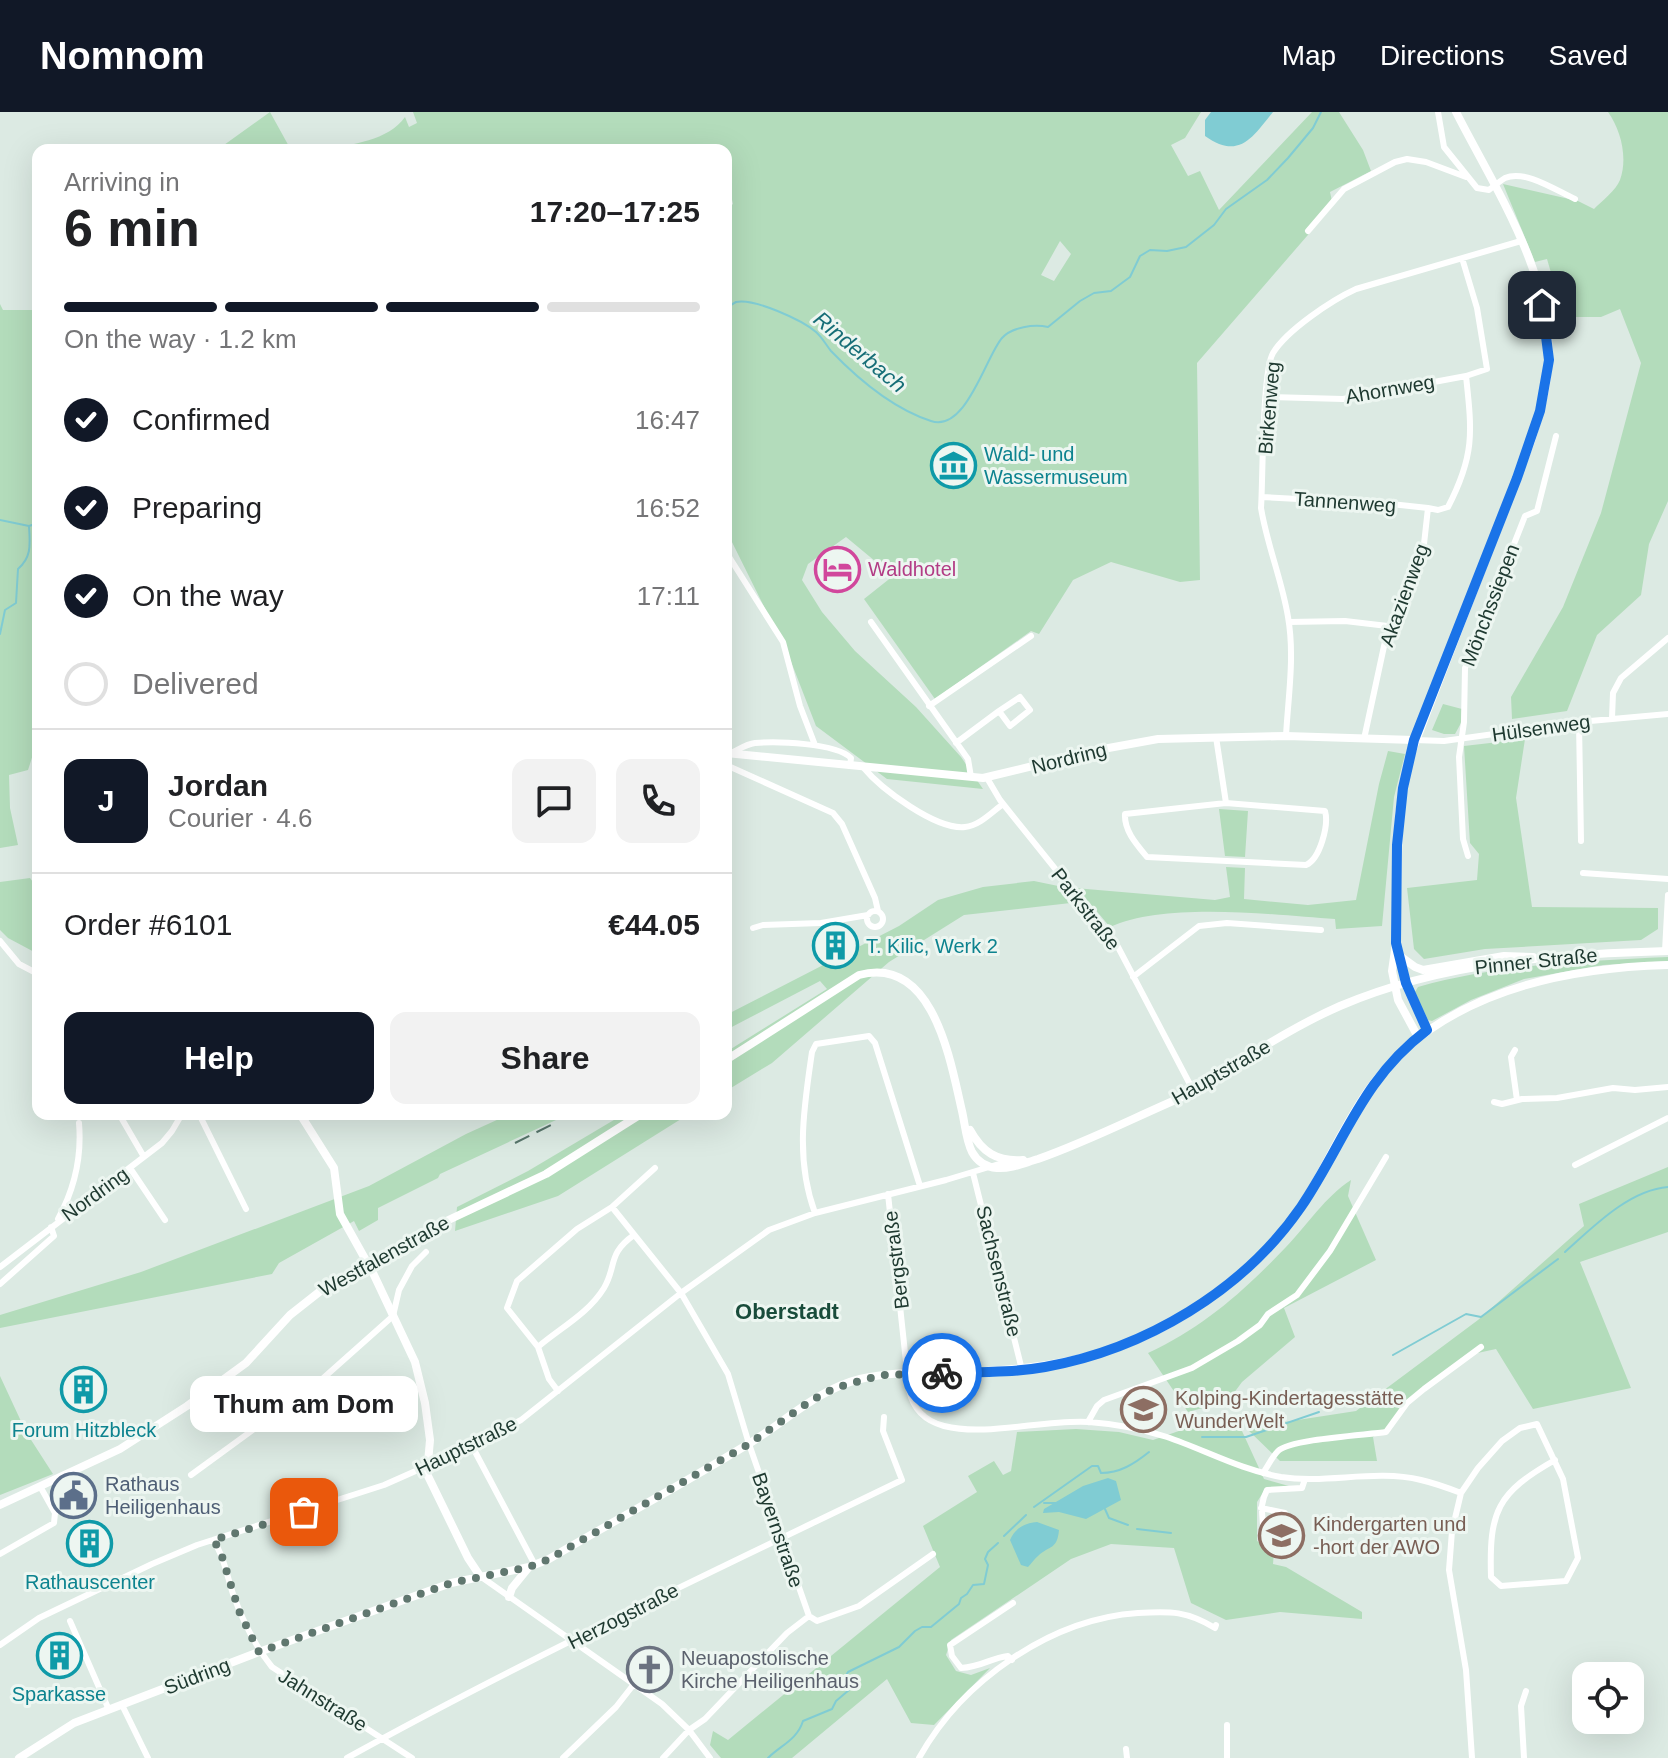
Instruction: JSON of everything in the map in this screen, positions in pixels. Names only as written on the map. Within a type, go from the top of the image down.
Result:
[{"type":"street","points":[[1438,112],[1444,147],[1477,188],[1489,190],[1505,178],[1521,177],[1575,199]]},
{"type":"street","points":[[1418,1037],[1394,986],[1392,971],[1396,943],[1399,814],[1414,740],[1526,453],[1545,390],[1549,360],[1536,281],[1521,241],[1456,112]]},
{"type":"street","points":[[1308,231],[1344,189],[1395,162],[1407,159],[1426,162],[1466,177]]},
{"type":"street","name":"Birkenweg","points":[[1286,736],[1289,622],[1281,580],[1265,530],[1262,497],[1266,397],[1273,353],[1332,300],[1356,289],[1521,241]]},
{"type":"street","points":[[1428,508],[1438,510],[1448,507],[1466,468],[1472,431],[1466,376],[1487,369],[1477,308],[1462,258]]},
{"type":"street","name":"Ahornweg","points":[[1266,397],[1343,399],[1466,376]]},
{"type":"street","name":"Mönchssiepen","points":[[1461,738],[1465,668],[1525,516],[1537,511],[1556,436]]},
{"type":"street","name":"Tannenweg","points":[[1262,497],[1428,508]]},
{"type":"street","name":"Akazienweg","points":[[1364,739],[1386,637],[1396,627],[1424,544],[1428,508]]},
{"type":"street","points":[[732,561],[783,642],[800,706],[815,745]]},
{"type":"street","points":[[1289,622],[1345,621],[1396,627]]},
{"type":"street","points":[[871,622],[968,759],[971,777]]},
{"type":"street","points":[[929,706],[1031,636]]},
{"type":"street","points":[[1612,718],[1613,693],[1621,678],[1668,638]]},
{"type":"street","points":[[956,743],[999,711],[1020,697],[1030,710],[1010,726],[999,711]]},
{"type":"street","name":"Hülsenweg","points":[[1414,740],[1444,741],[1612,718],[1668,714]]},
{"type":"street","points":[[1579,722],[1581,841]]},
{"type":"street","name":"Nordring","points":[[732,753],[987,778],[1158,739],[1286,736],[1414,740]]},
{"type":"street","points":[[1216,737],[1226,803]]},
{"type":"street","points":[[1461,738],[1463,839],[1468,856]]},
{"type":"street","points":[[732,752],[755,743],[815,745],[846,753],[851,758],[850,766]]},
{"type":"street","points":[[863,767],[879,784],[926,815],[952,826],[976,824],[1003,804]]},
{"type":"street","points":[[732,768],[838,818],[883,919],[878,926],[869,924],[868,915]]},
{"type":"street","name":"Parkstraße","points":[[987,778],[1003,804],[1118,947],[1194,1092]]},
{"type":"street","points":[[1226,803],[1318,808],[1325,811],[1327,818],[1312,863],[1293,865],[1147,857],[1132,838],[1125,821],[1125,814],[1226,803]]},
{"type":"street","points":[[1583,873],[1668,879]]},
{"type":"street","points":[[1667,951],[1668,895]]},
{"type":"street","points":[[753,928],[829,923],[878,911]]},
{"type":"street","points":[[1133,977],[1199,926],[1227,923],[1321,930]]},
{"type":"street","points":[[0,941],[19,964],[32,971]]},
{"type":"street","points":[[1396,943],[1406,983],[1427,1030]]},
{"type":"street","name":"Pinner Straße","points":[[1406,983],[1479,967],[1542,958],[1667,951]]},
{"type":"street","points":[[1400,956],[1423,970],[1504,956],[1542,958]]},
{"type":"street","name":"Südring","points":[[19,1758],[59,1730],[259,1652],[451,1583],[532,1566],[749,1444],[812,1400],[835,1388],[870,1377],[907,1373],[1022,1370],[1070,1362],[1119,1347],[1184,1315],[1226,1286],[1288,1223],[1302,1206],[1364,1096],[1380,1074],[1427,1030],[1509,989],[1565,975],[1668,965]]},
{"type":"street","points":[[732,1056],[847,981],[869,973],[892,974],[911,983],[922,995],[935,1019],[971,1150],[979,1161],[991,1167]]},
{"type":"street","name":"Hauptstraße","points":[[991,1167],[1009,1168],[1086,1141],[1194,1092],[1213,1077],[1326,1013],[1406,983]]},
{"type":"street","points":[[815,1213],[805,1178],[801,1130],[812,1052],[816,1044],[827,1041],[869,1036],[875,1043],[920,1186]]},
{"type":"street","points":[[1515,1050],[1511,1057],[1517,1100]]},
{"type":"street","points":[[1494,1102],[1502,1104],[1557,1098],[1613,1088],[1668,1087]]},
{"type":"street","points":[[1575,1165],[1668,1118]]},
{"type":"street","points":[[964,1119],[976,1142],[989,1154],[1010,1161]]},
{"type":"street","points":[[122,1120],[144,1157]]},
{"type":"street","name":"Nordring","points":[[0,1267],[144,1157],[172,1131],[178,1120]]},
{"type":"street","points":[[202,1120],[246,1209]]},
{"type":"street","points":[[304,1120],[334,1168],[338,1209],[409,1347],[421,1383],[430,1440],[426,1467],[468,1558],[480,1576],[662,1704],[689,1730],[710,1758]]},
{"type":"street","name":"Westfalenstraße","points":[[0,1505],[120,1449],[187,1406],[246,1363],[311,1296],[457,1216],[534,1180],[632,1120]]},
{"type":"street","points":[[0,1284],[54,1236],[53,1224],[70,1197],[78,1167],[79,1123]]},
{"type":"street","points":[[1088,1422],[1104,1400],[1192,1368],[1249,1333],[1268,1314],[1297,1295],[1330,1251],[1386,1157]]},
{"type":"street","name":"Hauptstraße","points":[[0,1645],[48,1613],[152,1564],[213,1540],[355,1496],[472,1446],[521,1420],[681,1293],[769,1231],[815,1213],[1010,1161],[1036,1159]]},
{"type":"street","points":[[130,1168],[165,1220]]},
{"type":"street","points":[[558,1391],[549,1379],[538,1347],[507,1308],[517,1281],[577,1229],[612,1207],[655,1168]]},
{"type":"street","name":"Sachsenstraße","points":[[973,1173],[1022,1370]]},
{"type":"street","name":"Bergstraße","points":[[888,1194],[907,1373],[913,1404],[923,1416],[943,1426],[981,1429],[1088,1422],[1150,1432],[1263,1473],[1305,1479]]},
{"type":"street","name":"Bayernstraße","points":[[612,1207],[681,1293],[728,1374],[809,1616]]},
{"type":"street","points":[[538,1347],[573,1322],[604,1288],[615,1252],[634,1235]]},
{"type":"street","points":[[191,1475],[320,1381],[393,1316],[399,1290],[412,1266],[426,1252]]},
{"type":"street","points":[[1263,1473],[1276,1452],[1286,1446],[1386,1432],[1407,1403],[1481,1347]]},
{"type":"street","name":"Herzogstraße","points":[[347,1758],[573,1642],[902,1480],[883,1431],[884,1417]]},
{"type":"street","points":[[1472,1758],[1467,1682],[1449,1570],[1452,1531],[1461,1493],[1502,1441],[1520,1428],[1537,1424],[1555,1460],[1563,1479],[1578,1558],[1566,1581],[1501,1586],[1491,1577],[1490,1541],[1498,1509],[1510,1491],[1525,1478],[1555,1460]]},
{"type":"street","points":[[472,1446],[532,1566],[512,1588],[509,1597]]},
{"type":"street","points":[[1261,1508],[1285,1513],[1285,1529],[1263,1525],[1261,1508],[1261,1502],[1267,1490],[1302,1488],[1305,1479],[1403,1477],[1420,1479],[1461,1493]]},
{"type":"street","points":[[0,1554],[54,1523],[55,1513],[41,1488]]},
{"type":"street","name":"Jahnstraße","points":[[213,1540],[220,1550],[239,1611],[259,1652],[272,1667],[412,1758]]},
{"type":"street","points":[[663,1758],[787,1633],[809,1616],[817,1621],[859,1606],[933,1554]]},
{"type":"street","points":[[1012,1660],[1002,1656],[979,1667],[961,1668],[952,1656],[950,1645],[1013,1603]]},
{"type":"street","points":[[919,1758],[928,1742],[970,1692],[1012,1660],[1074,1627],[1114,1615],[1180,1612],[1197,1617],[1215,1628],[1216,1625]]},
{"type":"street","points":[[70,1621],[109,1710]]},
{"type":"street","points":[[563,1758],[616,1707],[634,1684]]},
{"type":"street","points":[[1524,1758],[1521,1706],[1526,1691]]},
{"type":"street","points":[[122,1705],[148,1758]]},
{"type":"street","points":[[1227,1725],[1227,1758]]},
{"type":"street","points":[[1126,1749],[1127,1758]]},
{"type":"green space","points":[[270,112],[288,144],[225,144]]},
{"type":"green space","points":[[413,112],[1201,112],[1185,138],[1171,145],[1188,176],[1200,171],[1219,210],[1312,112],[1339,112],[1363,150],[1371,171],[1330,192],[1333,206],[1197,363],[1200,580],[1180,582],[1111,562],[1073,580],[1039,634],[1031,631],[935,699],[864,599],[893,576],[846,537],[808,564],[802,580],[822,612],[855,651],[916,707],[961,757],[983,789],[887,779],[816,726],[790,659],[732,542],[732,144],[352,144],[389,131],[405,117],[409,127],[417,123]],"holes":[[[1060,241],[1071,254],[1054,281],[1041,275]]]},
{"type":"green space","points":[[1608,112],[1668,112],[1668,501],[1649,544],[1641,595],[1597,635],[1567,711],[1512,719],[1511,697],[1563,607],[1601,513],[1641,363],[1620,309],[1601,317],[1564,317],[1547,259],[1535,262],[1503,184],[1578,201],[1594,209],[1615,188],[1622,172],[1622,144]]},
{"type":"green space","points":[[0,304],[3,310],[32,310],[32,758],[28,770],[9,775],[10,808],[18,845],[0,848]]},
{"type":"green space","points":[[1443,704],[1462,709],[1461,723],[1455,734],[1432,730]]},
{"type":"green space","points":[[1525,739],[1516,798],[1532,907],[1658,908],[1658,929],[1641,940],[1485,949],[1424,959],[1414,949],[1407,888],[1477,880],[1479,854],[1470,843],[1464,746]]},
{"type":"green space","points":[[1388,751],[1405,754],[1394,797],[1382,926],[1336,929],[1335,919],[1190,912],[1133,919],[1110,927],[1088,901],[964,915],[889,962],[772,1063],[732,1087],[732,1048],[827,989],[820,981],[732,1027],[732,1012],[899,926],[938,900],[983,887],[1034,881],[1063,887],[1215,900],[1230,897],[1226,867],[1245,868],[1244,899],[1308,905],[1356,900]]},
{"type":"green space","points":[[1219,809],[1248,811],[1245,857],[1225,856]]},
{"type":"green space","points":[[30,878],[32,881],[32,951],[0,930],[0,882]]},
{"type":"green space","points":[[1668,957],[1668,961],[1603,965],[1524,979],[1471,1000],[1432,1021],[1428,1020],[1415,992],[1418,987],[1449,979],[1511,968]]},
{"type":"green space","points":[[497,1120],[556,1120],[440,1174],[438,1178],[378,1208],[378,1220],[359,1231],[354,1221],[279,1263],[272,1274],[0,1328],[0,1315],[141,1272],[369,1186]]},
{"type":"green space","points":[[614,1120],[679,1120],[558,1196],[455,1231],[457,1207],[528,1171]]},
{"type":"green space","points":[[1668,1167],[1668,1232],[1580,1262],[1631,1388],[1533,1409],[1496,1349],[1473,1354],[1405,1405],[1388,1428],[1373,1437],[1377,1461],[1280,1461],[1246,1428],[1356,1411],[1478,1320],[1584,1226],[1579,1204]]},
{"type":"green space","points":[[1351,1180],[1348,1196],[1376,1260],[1284,1308],[1295,1337],[1242,1382],[1228,1401],[1188,1412],[1148,1353],[1187,1332],[1239,1293]]},
{"type":"green space","points":[[0,1376],[26,1432],[53,1474],[0,1495]]},
{"type":"green space","points":[[1196,1425],[1242,1431],[1264,1479],[1296,1488],[1266,1488],[1257,1502],[1257,1541],[1274,1551],[1273,1564],[1286,1567],[1362,1612],[1362,1619],[1280,1612],[1226,1620],[1191,1603],[1174,1548],[1111,1544],[1071,1559],[951,1640],[946,1655],[956,1671],[971,1675],[990,1668],[934,1725],[911,1723],[887,1679],[792,1758],[721,1758],[710,1745],[713,1731],[728,1740],[940,1567],[923,1526],[977,1492],[968,1476],[994,1461],[1003,1475],[1011,1471],[1017,1432],[1076,1429],[1119,1432],[1153,1440]]},
{"type":"water","points":[[1211,112],[1273,112],[1244,143],[1227,146],[1205,136],[1205,120]]},
{"type":"water","points":[[1108,1478],[1116,1481],[1121,1500],[1086,1519],[1059,1512],[1043,1513],[1044,1509],[1083,1486]]},
{"type":"water","points":[[1037,1522],[1059,1530],[1058,1536],[1055,1544],[1028,1567],[1021,1565],[1010,1540],[1021,1527]]},
{"type":"waterway","name":"Rinderbach","points":[[732,305],[736,302],[754,303],[800,322],[816,332],[842,362],[877,392],[917,416],[943,422],[955,416],[965,405],[1006,334],[1024,327],[1048,327],[1080,301],[1094,293],[1111,291],[1130,277],[1140,256],[1150,250],[1167,251],[1186,247],[1214,225],[1226,209],[1267,180],[1313,128],[1321,112]]},
{"type":"waterway","name":"Rinderbach","points":[[0,520],[32,525]]},
{"type":"waterway","points":[[0,634],[5,610],[16,603],[18,569],[26,560],[29,550],[29,526]]},
{"type":"waterway","points":[[1565,1252],[1626,1202],[1668,1187]]},
{"type":"waterway","points":[[1393,1355],[1466,1314],[1481,1317],[1558,1259]]},
{"type":"waterway","points":[[1202,1437],[1246,1437],[1319,1412]]},
{"type":"waterway","points":[[1034,1507],[1092,1466],[1098,1466],[1101,1473],[1121,1470],[1149,1452]]},
{"type":"waterway","points":[[1044,1503],[1057,1503]]},
{"type":"waterway","points":[[1105,1509],[1109,1518],[1128,1525]]},
{"type":"waterway","points":[[1004,1536],[1026,1515]]},
{"type":"waterway","points":[[1137,1529],[1171,1533]]},
{"type":"waterway","points":[[845,1677],[848,1672],[899,1647],[915,1631],[931,1627],[959,1604],[973,1585],[984,1584],[988,1565],[985,1559],[998,1543]]},
{"type":"waterway","points":[[768,1758],[793,1738],[803,1721],[832,1709],[849,1690],[847,1685]]},
{"type":"railway","points":[[515,1143],[557,1122]]},
{"type":"way so far","points":[[304,1512],[213,1540],[220,1550],[239,1611],[259,1652],[451,1583],[529,1567],[549,1559],[749,1444],[812,1400],[847,1383],[881,1375],[942,1373]]},
{"type":"place","name":"Wald- und Wassermuseum","points":[[953,466]]},
{"type":"place","name":"Waldhotel","points":[[837,569]]},
{"type":"place","name":"T. Kilic, Werk 2","points":[[835,946]]},
{"type":"place","name":"Forum Hitzbleck","points":[[84,1390]]},
{"type":"place","name":"Kolping-Kindertagesstätte WunderWelt","points":[[1144,1409]]},
{"type":"place","name":"Rathaus Heiligenhaus","points":[[74,1496]]},
{"type":"place","name":"Thum am Dom","points":[[304,1512]]},
{"type":"place","name":"Kindergarten und -hort der AWO","points":[[1282,1536]]},
{"type":"place","name":"Rathauscenter","points":[[90,1543]]},
{"type":"place","name":"Sparkasse","points":[[59,1655]]},
{"type":"place","name":"Neuapostolische Kirche Heiligenhaus","points":[[650,1670]]},
{"type":"district","name":"Oberstadt","points":[[787,1311]]},
{"type":"route","points":[[942,1373],[1042,1368],[1092,1357],[1144,1337],[1184,1315],[1226,1286],[1282,1232],[1302,1206],[1364,1096],[1405,1047],[1427,1030],[1406,983],[1396,943],[1397,845],[1403,788],[1414,740],[1517,478],[1540,411],[1549,360],[1542,305]]}]
